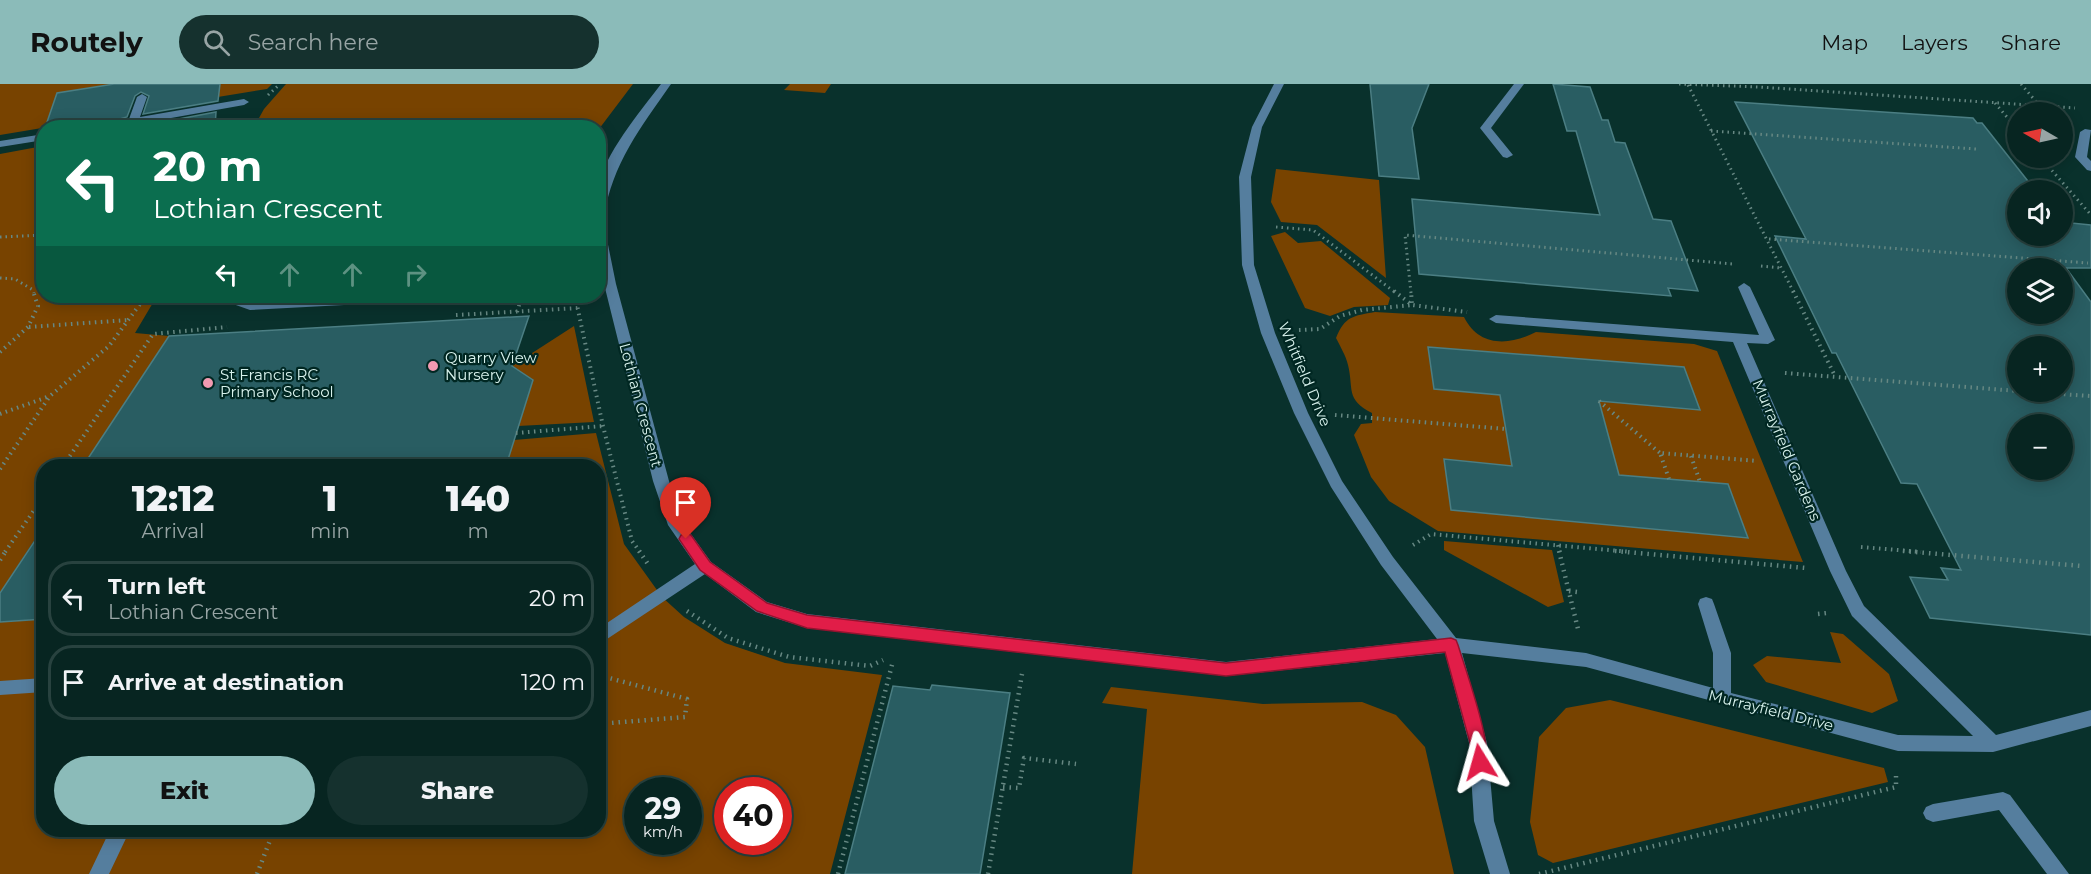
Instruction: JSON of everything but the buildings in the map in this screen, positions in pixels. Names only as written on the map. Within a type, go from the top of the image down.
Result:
[{"type":"street","points":[[606,177],[620,148],[666,84]]},
{"type":"street","name":"Whitfield Drive","points":[[1279,84],[1257,127],[1245,177],[1248,265],[1268,333],[1301,413],[1336,483],[1387,561],[1451,645]]},
{"type":"street","points":[[1507,156],[1485,128],[1519,84]]},
{"type":"street","points":[[142,97],[134,120],[243,102]]},
{"type":"street","points":[[2091,133],[2085,132],[2081,157],[2091,168]]},
{"type":"street","points":[[0,144],[36,138]]},
{"type":"street","name":"Lothian Crescent","points":[[606,287],[676,525],[705,566],[762,607],[807,621],[1226,669],[1451,645]]},
{"type":"street","points":[[1497,319],[1768,340],[1744,287]]},
{"type":"street","points":[[243,303],[250,306],[307,303]]},
{"type":"street","name":"Murrayfield Gardens","points":[[1738,338],[1838,571],[1858,610],[1993,744]]},
{"type":"street","points":[[606,633],[705,566]]},
{"type":"street","points":[[1706,604],[1722,653],[1722,698]]},
{"type":"street","points":[[1451,645],[1478,743],[1484,821],[1500,874]]},
{"type":"street","name":"Murrayfield Drive","points":[[1451,645],[1586,660],[1722,698],[1898,742],[1993,744],[2091,718]]},
{"type":"street","points":[[0,688],[36,686]]},
{"type":"street","points":[[1933,813],[2004,801],[2060,874]]},
{"type":"street","points":[[99,874],[117,837]]},
{"type":"path","points":[[1680,84],[1758,85],[2007,104]]},
{"type":"path","points":[[2021,84],[2037,102]]},
{"type":"path","points":[[1688,85],[1710,131],[1718,140],[1836,376]]},
{"type":"path","points":[[1994,103],[2007,118]]},
{"type":"path","points":[[2073,108],[2081,108]]},
{"type":"path","points":[[1710,131],[1976,149]]},
{"type":"path","points":[[2050,168],[2091,215]]},
{"type":"path","points":[[1245,225],[1312,230],[1412,305]]},
{"type":"path","points":[[1412,305],[1405,235],[1734,264]]},
{"type":"path","points":[[0,237],[36,236]]},
{"type":"path","points":[[1768,239],[2088,263]]},
{"type":"path","points":[[1757,266],[1781,268]]},
{"type":"path","points":[[0,278],[15,279],[33,290],[36,300]]},
{"type":"path","points":[[0,352],[28,327],[38,306],[37,303]]},
{"type":"path","points":[[0,470],[50,396],[109,346],[141,303]]},
{"type":"path","points":[[517,312],[520,303]]},
{"type":"path","points":[[1268,333],[1320,329],[1340,316],[1362,310],[1412,305],[1456,310],[1497,319]]},
{"type":"path","points":[[28,327],[128,320]]},
{"type":"path","points":[[68,459],[153,334]]},
{"type":"path","points":[[1753,370],[2007,390]]},
{"type":"path","points":[[2073,395],[2091,396]]},
{"type":"path","points":[[0,414],[50,396]]},
{"type":"path","points":[[1599,401],[1660,453],[1669,479]]},
{"type":"path","points":[[1301,413],[1506,429]]},
{"type":"path","points":[[516,433],[603,426]]},
{"type":"path","points":[[1660,453],[1792,463]]},
{"type":"path","points":[[1691,456],[1700,482]]},
{"type":"path","points":[[0,560],[36,508]]},
{"type":"path","points":[[1387,561],[1431,534],[1838,571]]},
{"type":"path","points":[[1827,544],[2082,566]]},
{"type":"path","points":[[1558,545],[1586,660]]},
{"type":"path","points":[[1569,591],[1577,592]]},
{"type":"path","points":[[988,874],[1027,646]]},
{"type":"path","points":[[838,874],[894,654]]},
{"type":"path","points":[[606,677],[687,699],[685,717],[606,723]]},
{"type":"path","points":[[1539,874],[1896,787],[1898,742]]},
{"type":"path","points":[[1003,787],[1019,789],[1024,758],[1076,765]]},
{"type":"path","points":[[257,874],[271,837]]},
{"type":"shaded area","points":[[0,84],[272,84],[267,89],[175,104],[166,89],[123,96],[96,119],[36,120],[36,129],[0,135]]},
{"type":"shaded area","points":[[286,84],[633,84],[606,120],[258,120],[264,109]]},
{"type":"shaded area","points":[[790,84],[831,84],[825,93],[784,90]]},
{"type":"shaded area","points":[[36,147],[36,303],[153,303],[135,333],[169,336],[88,459],[36,459],[36,538],[0,593],[0,154]]},
{"type":"shaded area","points":[[1276,169],[1379,180],[1386,278],[1317,225],[1281,222],[1271,202]]},
{"type":"shaded area","points":[[1285,232],[1298,243],[1321,241],[1390,298],[1388,305],[1354,307],[1330,316],[1305,308],[1271,236]]},
{"type":"shaded area","points":[[1375,312],[1464,317],[1478,334],[1496,341],[1515,340],[1536,332],[1694,344],[1717,351],[1803,562],[1438,531],[1389,501],[1371,477],[1354,435],[1361,424],[1372,423],[1372,413],[1363,408],[1354,398],[1347,362],[1336,338],[1346,321]]},
{"type":"shaded area","points":[[574,326],[594,422],[518,426],[533,380],[512,366]]},
{"type":"shaded area","points":[[596,433],[603,459],[508,459],[514,440]]},
{"type":"shaded area","points":[[606,473],[624,544],[662,597],[684,617],[725,643],[785,663],[882,675],[830,874],[0,874],[0,622],[36,619],[36,837],[606,837]]},
{"type":"shaded area","points":[[1444,541],[1552,550],[1564,602],[1548,607],[1444,550]]},
{"type":"shaded area","points":[[1830,632],[1843,634],[1889,674],[1898,701],[1872,713],[1766,682],[1753,665],[1767,656],[1841,663]]},
{"type":"shaded area","points":[[1111,687],[1263,704],[1362,702],[1396,715],[1425,747],[1454,874],[1132,874],[1147,709],[1102,703]]},
{"type":"shaded area","points":[[1610,700],[1884,768],[1888,782],[1553,863],[1538,855],[1530,822],[1539,737],[1566,708]]},
{"type":"place","name":"Quarry View Nursery","points":[[433,366]]},
{"type":"place","name":"St Francis RC Primary School","points":[[208,383]]},
{"type":"route","points":[[686,539],[705,566],[762,607],[807,621],[1226,669],[1384,654],[1451,645],[1478,743],[1480,762]]}]
